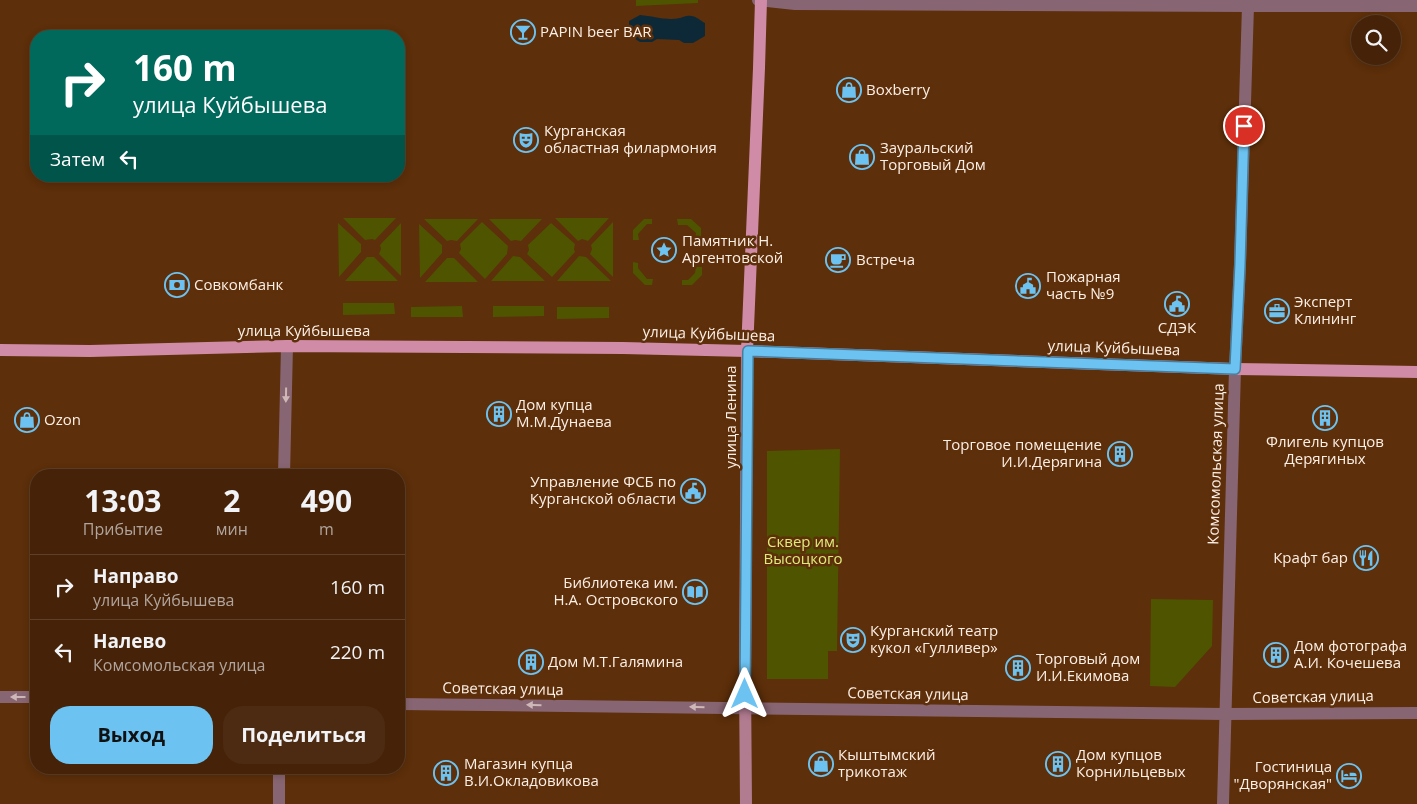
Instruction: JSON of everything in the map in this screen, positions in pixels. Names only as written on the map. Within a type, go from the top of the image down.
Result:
[{"type":"main road","name":"улица Ленина","points":[[746,804],[748,351],[760,0]]},
{"type":"main road","name":"улица Куйбышева","points":[[0,350],[90,351],[287,346],[624,348],[1235,369],[1417,372]]},
{"type":"street","points":[[760,0],[795,4],[1417,6]]},
{"type":"street","name":"Комсомольская улица","points":[[1223,804],[1235,369],[1248,6]]},
{"type":"street","points":[[284,469],[287,346]]},
{"type":"street","points":[[0,697],[30,697]]},
{"type":"street","name":"Советская улица","points":[[405,704],[1225,714],[1417,713]]},
{"type":"street","points":[[279,774],[279,804]]},
{"type":"green space","points":[[636,0],[698,0],[698,3],[636,6]]},
{"type":"green space","points":[[343,218],[396,218],[375,240],[365,240]]},
{"type":"green space","points":[[555,218],[609,218],[588,241],[582,239],[578,241]]},
{"type":"green space","points":[[424,219],[478,219],[457,241],[447,241]]},
{"type":"green space","points":[[489,219],[542,219],[521,241],[511,241]]},
{"type":"green space","points":[[644,219],[652,219],[652,224],[647,224],[638,234],[639,240],[633,240],[633,230]]},
{"type":"green space","points":[[677,219],[691,219],[701,228],[701,242],[695,242],[696,233],[687,225],[678,225]]},
{"type":"green space","points":[[482,222],[508,246],[507,254],[485,279],[459,253],[461,249],[460,244]]},
{"type":"green space","points":[[613,222],[613,277],[590,254],[591,245]]},
{"type":"green space","points":[[338,223],[361,244],[361,252],[339,277]]},
{"type":"green space","points":[[401,223],[401,276],[379,254],[380,245]]},
{"type":"green space","points":[[551,223],[575,244],[575,252],[552,277],[527,254],[529,250],[528,245]]},
{"type":"green space","points":[[419,224],[442,245],[442,253],[420,278]]},
{"type":"green space","points":[[513,256],[520,257],[545,281],[491,281]]},
{"type":"green space","points":[[579,256],[586,257],[611,281],[557,281]]},
{"type":"green space","points":[[367,257],[374,257],[398,281],[345,281]]},
{"type":"green space","points":[[447,258],[454,258],[478,282],[425,282]]},
{"type":"green space","points":[[633,262],[638,263],[638,268],[647,279],[653,279],[652,285],[645,285],[633,273]]},
{"type":"green space","points":[[696,267],[702,267],[702,275],[692,285],[682,285],[682,280],[688,280],[695,273]]},
{"type":"green space","points":[[343,303],[394,303],[395,314],[343,315]]},
{"type":"green space","points":[[462,306],[463,317],[411,317],[411,307]]},
{"type":"green space","points":[[493,306],[544,306],[544,316],[493,317]]},
{"type":"green space","points":[[557,307],[609,307],[609,318],[557,319]]},
{"type":"green space","name":"Сквер им. Высоцкого","points":[[840,449],[837,651],[828,651],[828,679],[767,679],[767,451]]},
{"type":"green space","points":[[1151,599],[1213,600],[1212,646],[1175,687],[1150,686]]},
{"type":"water","points":[[640,15],[670,19],[688,16],[695,17],[705,23],[705,36],[693,43],[657,39],[652,42],[640,42],[629,35],[629,21]]},
{"type":"place","name":"PAPIN beer BAR","points":[[523,32]]},
{"type":"place","name":"Boxberry","points":[[849,90]]},
{"type":"place","name":"Курганская областная филармония","points":[[526,140]]},
{"type":"place","name":"Зауральский Торговый Дом","points":[[862,157]]},
{"type":"place","name":"Памятник Н. Аргентовской","points":[[664,250]]},
{"type":"place","name":"Встреча","points":[[838,260]]},
{"type":"place","name":"Совкомбанк","points":[[177,285]]},
{"type":"place","name":"Пожарная часть №9","points":[[1028,286]]},
{"type":"place","name":"СДЭК","points":[[1177,304]]},
{"type":"place","name":"Эксперт Клининг","points":[[1277,311]]},
{"type":"place","name":"Дом купца М.М.Дунаева","points":[[499,414]]},
{"type":"place","name":"Флигель купцов Дерягиных","points":[[1325,418]]},
{"type":"place","name":"Ozon","points":[[27,420]]},
{"type":"place","name":"Торговое помещение И.И.Дерягина","points":[[1120,454]]},
{"type":"place","name":"Управление ФСБ по Курганской области","points":[[693,491]]},
{"type":"place","name":"Крафт бар","points":[[1366,558]]},
{"type":"place","name":"Библиотека им. Н.А. Островского","points":[[695,592]]},
{"type":"place","name":"Курганский театр кукол «Гулливер»","points":[[853,640]]},
{"type":"place","name":"Дом фотографа А.И. Кочешева","points":[[1276,655]]},
{"type":"place","name":"Дом М.Т.Галямина","points":[[531,662]]},
{"type":"place","name":"Торговый дом И.И.Екимова","points":[[1018,668]]},
{"type":"place","name":"Кыштымский трикотаж","points":[[821,764]]},
{"type":"place","name":"Дом купцов Корнильцевых","points":[[1058,764]]},
{"type":"place","name":"Магазин купца В.И.Окладовикова","points":[[446,773]]},
{"type":"place","name":"Гостиница \"Дворянская\"","points":[[1349,776]]},
{"type":"route","points":[[745,694],[748,351],[1235,369],[1244,126]]}]
